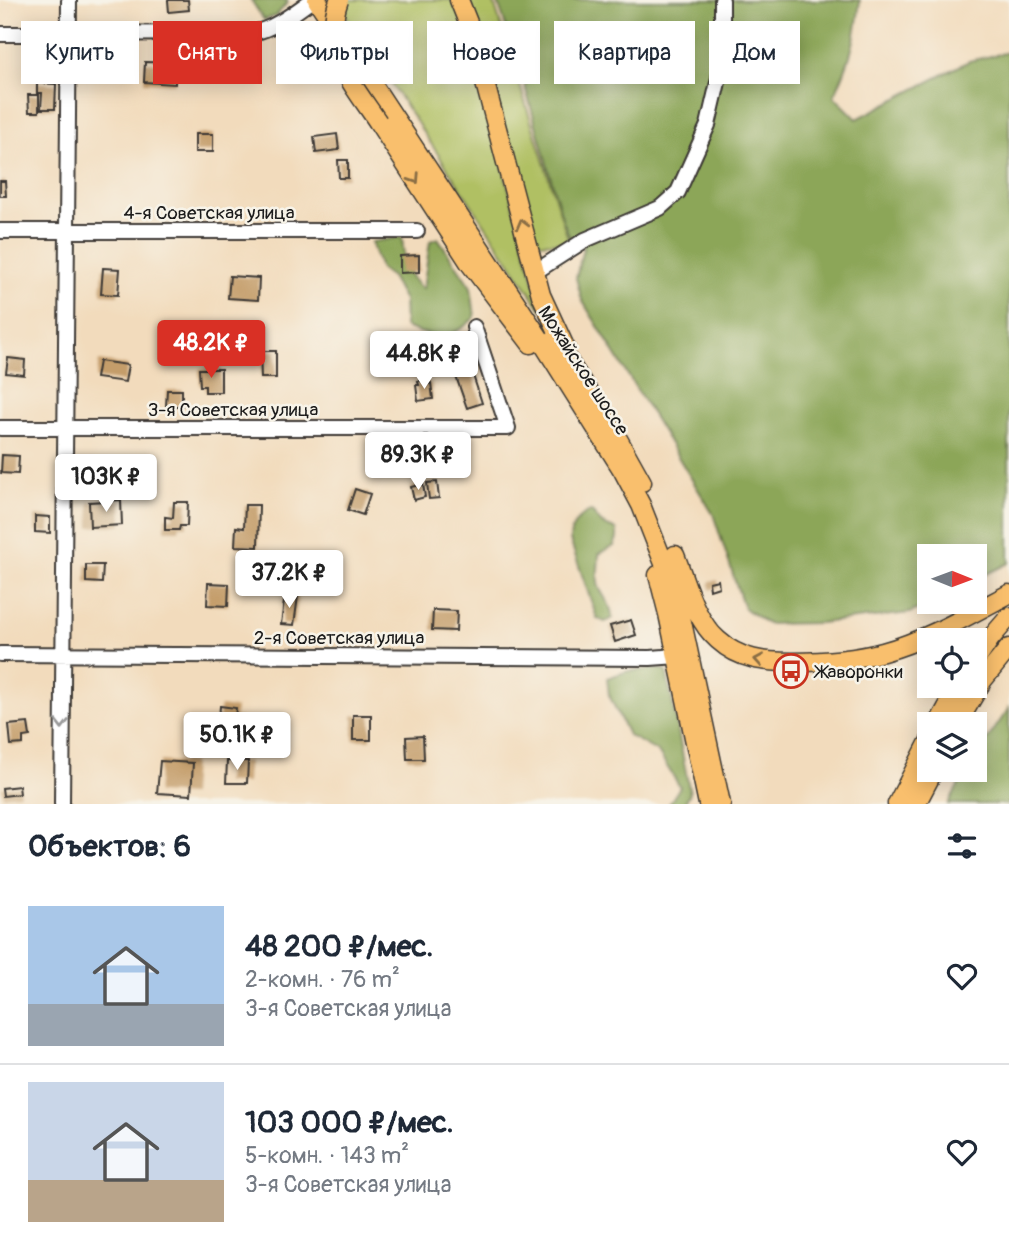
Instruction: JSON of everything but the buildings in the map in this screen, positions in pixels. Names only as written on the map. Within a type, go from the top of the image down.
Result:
[{"type":"main road","name":"Можайское шоссе","points":[[315,0],[587,402],[619,440],[650,496],[675,555],[697,636],[732,804]]},
{"type":"main road","name":"Можайское шоссе","points":[[330,0],[587,402],[601,435],[641,505],[676,594],[721,804]]},
{"type":"main road","points":[[339,0],[332,27],[336,51],[348,78],[493,296],[587,402]]},
{"type":"main road","points":[[459,0],[471,30],[535,272],[556,331],[587,402]]},
{"type":"main road","points":[[601,435],[647,542],[668,614],[708,804]]},
{"type":"main road","points":[[675,555],[696,607],[710,633],[734,652],[766,662],[835,660],[885,652],[962,619],[1009,594]]},
{"type":"main road","points":[[987,644],[1009,617]]},
{"type":"main road","points":[[987,652],[1009,631]]},
{"type":"main road","points":[[964,712],[984,680],[1009,648]]},
{"type":"main road","points":[[897,804],[917,765]]},
{"type":"main road","points":[[916,804],[928,782]]},
{"type":"street","points":[[69,0],[69,21]]},
{"type":"street","points":[[139,34],[252,33],[262,31],[315,0]]},
{"type":"street","points":[[535,272],[586,240],[660,208],[678,192],[708,125],[714,101],[722,65],[722,0]]},
{"type":"street","points":[[0,34],[21,34]]},
{"type":"street","points":[[62,804],[68,84]]},
{"type":"street","name":"4-я Советская улица","points":[[0,231],[417,231]]},
{"type":"street","name":"3-я Советская улица","points":[[0,428],[508,428],[474,327]]},
{"type":"street","name":"2-я Советская улица","points":[[0,654],[637,658],[678,656]]},
{"type":"green space","points":[[251,0],[288,2],[276,16],[264,20]]},
{"type":"green space","points":[[349,0],[453,0],[463,21],[427,21],[427,84],[480,84],[542,311],[391,84],[413,84],[413,21],[350,21],[343,11]]},
{"type":"green space","points":[[467,0],[493,0],[500,21],[473,21]]},
{"type":"green space","points":[[497,0],[860,0],[852,49],[834,96],[857,119],[969,61],[1009,52],[1009,563],[987,574],[987,544],[917,544],[917,610],[910,613],[820,623],[768,624],[744,608],[713,514],[582,300],[576,278],[585,240],[571,240],[563,221],[524,84],[540,84],[540,21],[504,21]]},
{"type":"green space","points":[[490,84],[519,84],[569,242],[534,243]]},
{"type":"green space","points":[[402,237],[409,272],[423,289],[430,241],[438,238],[471,287],[475,317],[466,325],[450,334],[442,335],[425,334],[405,327],[404,300],[391,277],[380,269],[371,242]]},
{"type":"green space","points":[[591,511],[602,524],[617,530],[614,546],[599,554],[598,584],[612,613],[612,618],[605,622],[597,618],[570,540],[576,522]]},
{"type":"green space","points":[[666,670],[690,793],[684,804],[669,804],[680,787],[658,752],[628,735],[609,695],[607,678],[628,671]]},
{"type":"green space","points":[[1009,708],[1009,804],[948,804],[960,782],[987,782],[987,740]]},
{"type":"place","name":"Жаворонки","points":[[791,671]]}]
